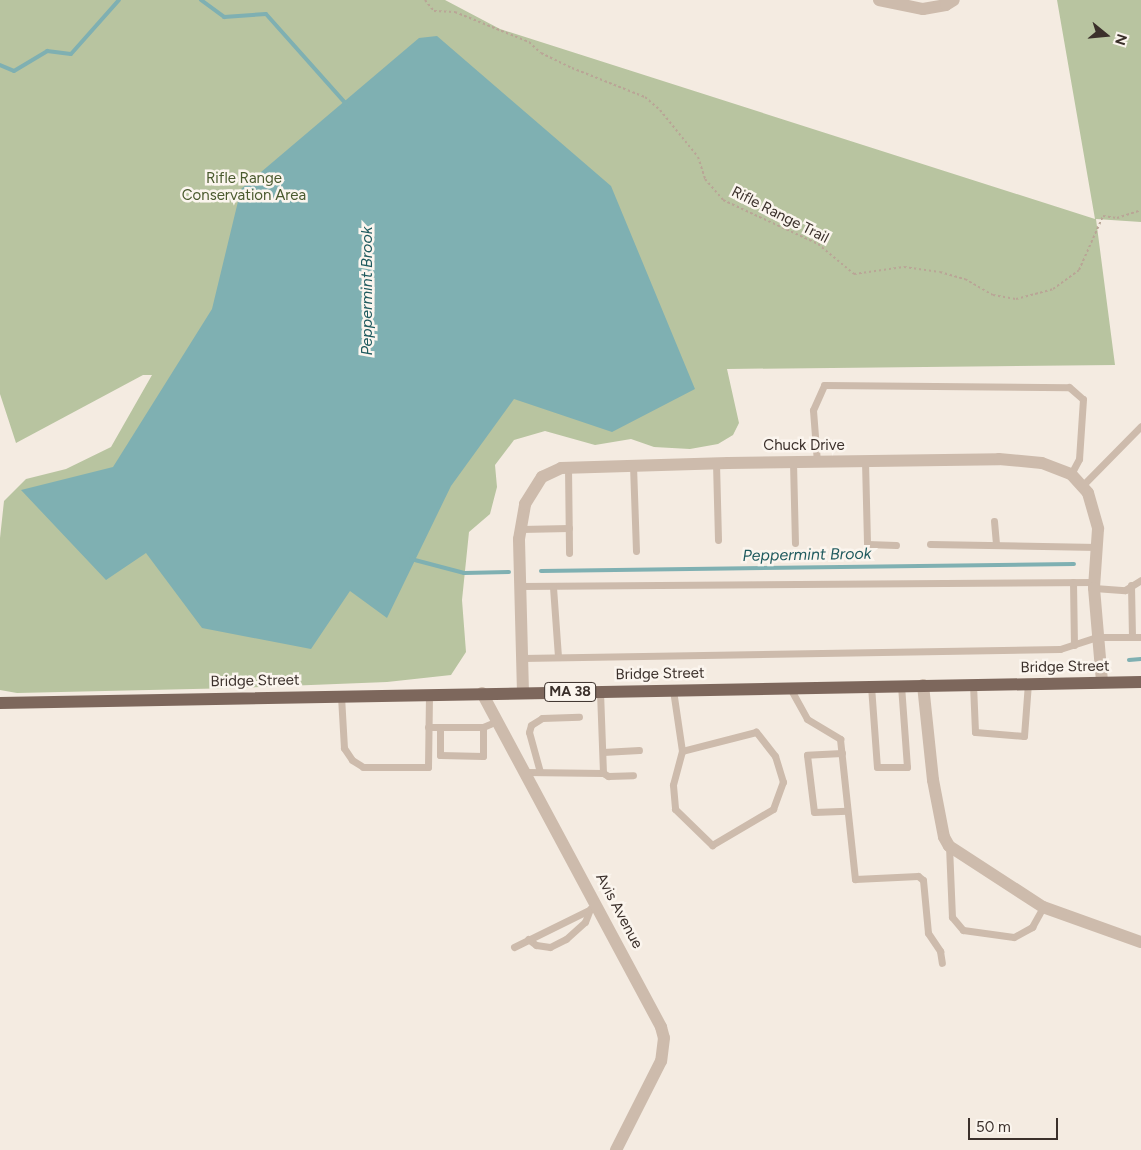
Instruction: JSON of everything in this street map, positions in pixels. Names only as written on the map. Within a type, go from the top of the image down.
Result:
[{"type":"main road","name":"Bridge Street","points":[[0,703],[1141,682]]},
{"type":"street","points":[[879,0],[923,9],[946,5],[954,0]]},
{"type":"street","name":"Chuck Drive","points":[[523,693],[520,586],[521,529],[525,504],[542,477],[568,468],[716,463],[998,459],[1042,463],[1071,474],[1088,493],[1098,529],[1094,585],[1102,682]]},
{"type":"street","points":[[923,685],[933,780],[944,837],[949,846],[1043,907],[1141,942]]},
{"type":"street","name":"Avis Avenue","points":[[482,693],[526,772],[594,908],[654,1011],[664,1038],[661,1061],[616,1150]]},
{"type":"lane","points":[[817,462],[813,410],[824,385],[1069,387],[1084,399],[1079,459],[1071,474]]},
{"type":"lane","points":[[1082,486],[1141,426]]},
{"type":"lane","points":[[792,462],[795,543]]},
{"type":"lane","points":[[865,462],[868,544],[896,545]]},
{"type":"lane","points":[[716,463],[718,540]]},
{"type":"lane","points":[[633,465],[636,551]]},
{"type":"lane","points":[[568,468],[569,553]]},
{"type":"lane","points":[[994,522],[996,545]]},
{"type":"lane","points":[[521,529],[569,528]]},
{"type":"lane","points":[[930,544],[1097,547]]},
{"type":"lane","points":[[520,586],[1073,582],[1125,590],[1141,580]]},
{"type":"lane","points":[[1073,582],[1074,645]]},
{"type":"lane","points":[[1131,585],[1132,637]]},
{"type":"lane","points":[[553,587],[558,657]]},
{"type":"lane","points":[[522,658],[1050,649],[1074,645],[1098,637],[1141,637]]},
{"type":"lane","points":[[973,684],[975,732],[1024,736],[1028,683]]},
{"type":"lane","points":[[871,686],[877,768],[907,767],[901,686]]},
{"type":"lane","points":[[790,688],[807,719],[840,739],[855,879],[918,876],[923,880],[928,933],[940,951],[942,963]]},
{"type":"lane","points":[[673,690],[682,751],[673,785],[675,809],[712,845],[773,809],[784,782],[775,756],[756,732],[682,751]]},
{"type":"lane","points":[[600,691],[603,773]]},
{"type":"lane","points":[[342,696],[344,748],[352,760],[363,767],[428,767],[429,694]]},
{"type":"lane","points":[[540,772],[529,732],[531,725],[542,718],[579,717]]},
{"type":"lane","points":[[428,727],[484,727],[497,721]]},
{"type":"lane","points":[[440,727],[440,755],[483,756],[484,727]]},
{"type":"lane","points":[[603,752],[638,750]]},
{"type":"lane","points":[[842,753],[807,755],[814,812],[848,811]]},
{"type":"lane","points":[[526,772],[603,773],[608,776],[633,775]]},
{"type":"lane","points":[[949,846],[952,917],[964,930],[1014,938],[1032,927],[1043,907]]},
{"type":"lane","points":[[514,947],[594,908]]},
{"type":"lane","points":[[528,939],[536,945],[550,947],[566,939],[585,922],[594,908]]},
{"type":"path","name":"Rifle Range Trail","points":[[425,0],[434,11],[455,12],[529,42],[541,53],[572,68],[645,97],[675,126],[687,146],[698,157],[705,179],[723,200],[818,244],[854,274],[892,268],[940,272],[959,276],[984,291],[1011,300],[1052,289],[1080,270],[1103,216],[1118,218],[1141,210]]},
{"type":"green space","name":"Rifle Range Conservation Area","points":[[0,0],[445,0],[500,29],[1095,219],[1057,0],[1141,0],[1141,222],[1096,219],[1115,365],[727,369],[739,423],[733,435],[718,444],[690,449],[654,447],[631,439],[595,445],[545,431],[514,440],[495,465],[497,487],[490,514],[469,532],[462,600],[466,652],[451,675],[387,682],[237,688],[17,693],[0,690],[0,538],[4,501],[26,479],[66,469],[111,447],[152,375],[143,375],[16,443],[0,394]]},
{"type":"water","points":[[437,36],[611,186],[695,389],[612,432],[514,399],[451,486],[387,618],[350,591],[311,649],[202,628],[146,553],[106,580],[21,490],[113,467],[212,309],[241,189],[419,38]]},
{"type":"waterway","name":"Peppermint Brook","points":[[0,65],[14,71],[47,51],[71,54],[119,0]]},
{"type":"waterway","name":"Peppermint Brook","points":[[201,0],[224,17],[266,14],[347,105]]},
{"type":"waterway","name":"Peppermint Brook","points":[[411,559],[464,573],[509,572]]},
{"type":"waterway","name":"Peppermint Brook","points":[[541,571],[1074,564]]},
{"type":"waterway","name":"Peppermint Brook","points":[[1129,660],[1141,659]]}]
